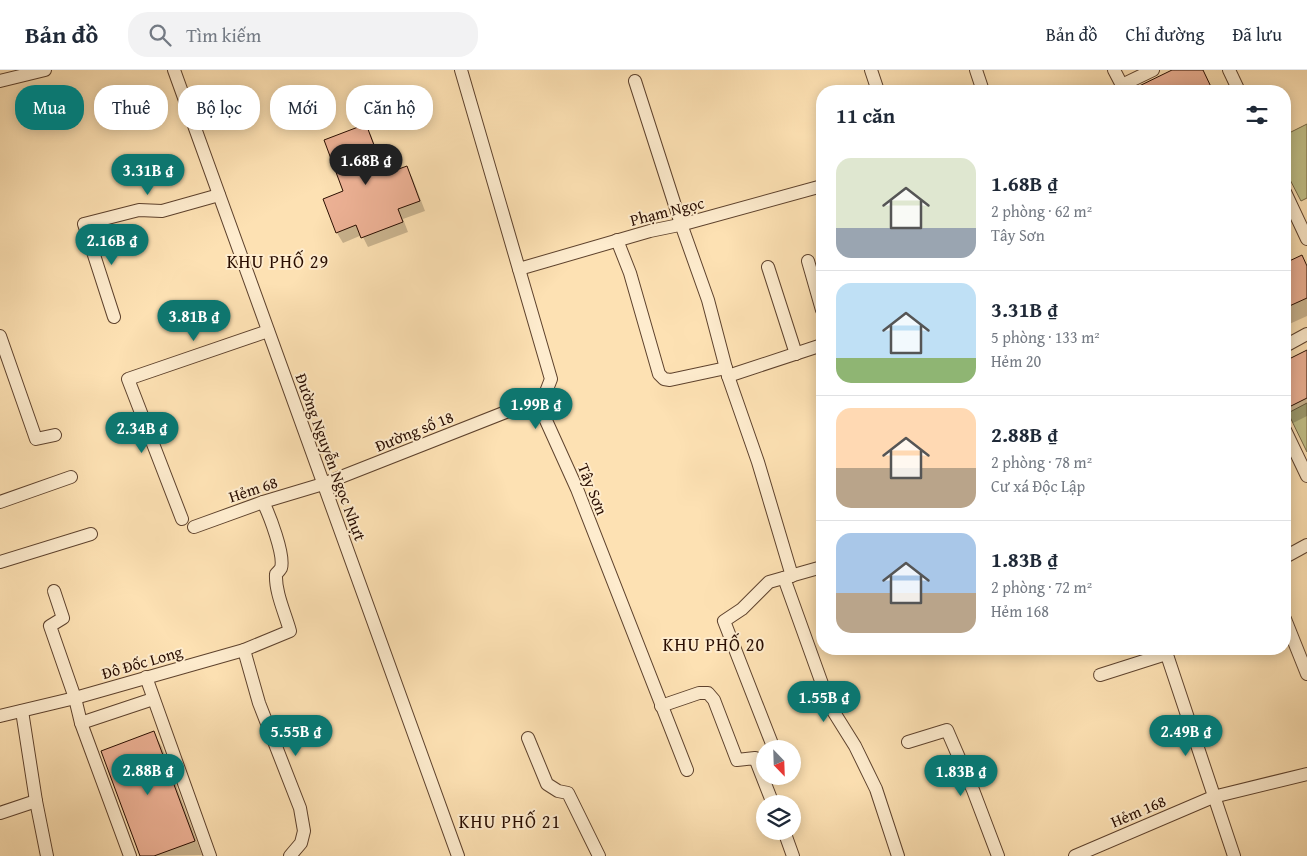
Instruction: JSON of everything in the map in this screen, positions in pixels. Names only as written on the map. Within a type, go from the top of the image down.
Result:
[{"type":"street","points":[[0,81],[45,70]]},
{"type":"street","name":"Đường Nguyễn Ngọc Nhựt","points":[[174,70],[458,856]]},
{"type":"street","name":"Tây Sơn","points":[[461,70],[551,379],[544,397],[544,416],[576,490],[687,770]]},
{"type":"street","points":[[871,70],[876,85]]},
{"type":"street","points":[[976,70],[981,85]]},
{"type":"street","points":[[1114,70],[1122,85]]},
{"type":"street","points":[[1128,85],[1153,70]]},
{"type":"street","points":[[1229,70],[1236,85]]},
{"type":"street","points":[[635,81],[681,224],[708,300],[727,372],[760,470],[788,577],[830,706],[855,746],[876,789],[898,856]]},
{"type":"street","name":"Phạm Ngọc","points":[[519,269],[617,240],[816,188]]},
{"type":"street","points":[[114,317],[84,224],[139,210],[162,211],[219,195]]},
{"type":"street","points":[[1291,205],[1307,240]]},
{"type":"street","points":[[617,240],[630,273],[660,374],[664,379],[670,380],[727,372],[816,347]]},
{"type":"street","points":[[808,261],[816,289]]},
{"type":"street","points":[[768,267],[796,354]]},
{"type":"street","points":[[182,519],[128,379],[268,331]]},
{"type":"street","points":[[1291,343],[1307,334]]},
{"type":"street","points":[[0,336],[36,439],[55,435]]},
{"type":"street","name":"Đường số 18","points":[[323,484],[544,397]]},
{"type":"street","points":[[1291,443],[1307,476]]},
{"type":"street","points":[[0,502],[71,477]]},
{"type":"street","name":"Hẻm 68","points":[[194,527],[263,502],[323,484]]},
{"type":"street","name":"Đô Đốc Long","points":[[0,716],[75,698],[244,650],[290,631],[276,579],[276,574],[281,569],[282,564],[277,539],[263,502]]},
{"type":"street","points":[[0,562],[92,534]]},
{"type":"street","points":[[1291,554],[1307,545]]},
{"type":"street","points":[[770,740],[724,621],[742,609],[769,582],[816,569]]},
{"type":"street","points":[[54,591],[63,618],[50,626],[75,698],[80,723],[130,856]]},
{"type":"street","points":[[1291,634],[1307,674]]},
{"type":"street","points":[[244,650],[259,703],[300,808],[304,831],[301,843],[290,856]]},
{"type":"street","points":[[1100,675],[1157,655]]},
{"type":"street","points":[[1166,655],[1234,856]]},
{"type":"street","points":[[146,677],[209,856]]},
{"type":"street","points":[[662,706],[699,693],[708,693],[714,700],[737,760],[756,758]]},
{"type":"street","points":[[80,723],[153,699]]},
{"type":"street","points":[[22,711],[47,856]]},
{"type":"street","points":[[908,742],[947,730],[973,790],[998,856]]},
{"type":"street","points":[[528,738],[547,784],[558,791],[568,792],[599,856]]},
{"type":"street","name":"Hẻm 168","points":[[1075,856],[1213,797],[1307,774]]},
{"type":"street","points":[[0,813],[36,801]]},
{"type":"street","points":[[787,840],[793,856]]},
{"type":"green space","points":[[1307,124],[1307,198],[1301,201],[1291,182],[1291,132]]},
{"type":"green space","points":[[1307,403],[1307,452],[1291,419],[1291,411]]},
{"type":"building","points":[[1172,70],[1203,70],[1210,85],[1141,85]]},
{"type":"building","points":[[350,130],[368,130],[385,174],[407,166],[420,201],[398,209],[403,222],[361,238],[356,225],[336,233],[323,199],[343,191],[324,140]]},
{"type":"building","points":[[1302,255],[1307,266],[1307,298],[1291,305],[1291,260]]},
{"type":"building","points":[[1307,350],[1307,398],[1291,406],[1291,358]]},
{"type":"building","points":[[154,731],[195,841],[154,856],[140,856],[101,751]]},
{"type":"district","name":"KHU PHỐ 29","points":[[278,261]]},
{"type":"district","name":"KHU PHỐ 20","points":[[714,644]]},
{"type":"district","name":"KHU PHỐ 21","points":[[510,821]]}]
